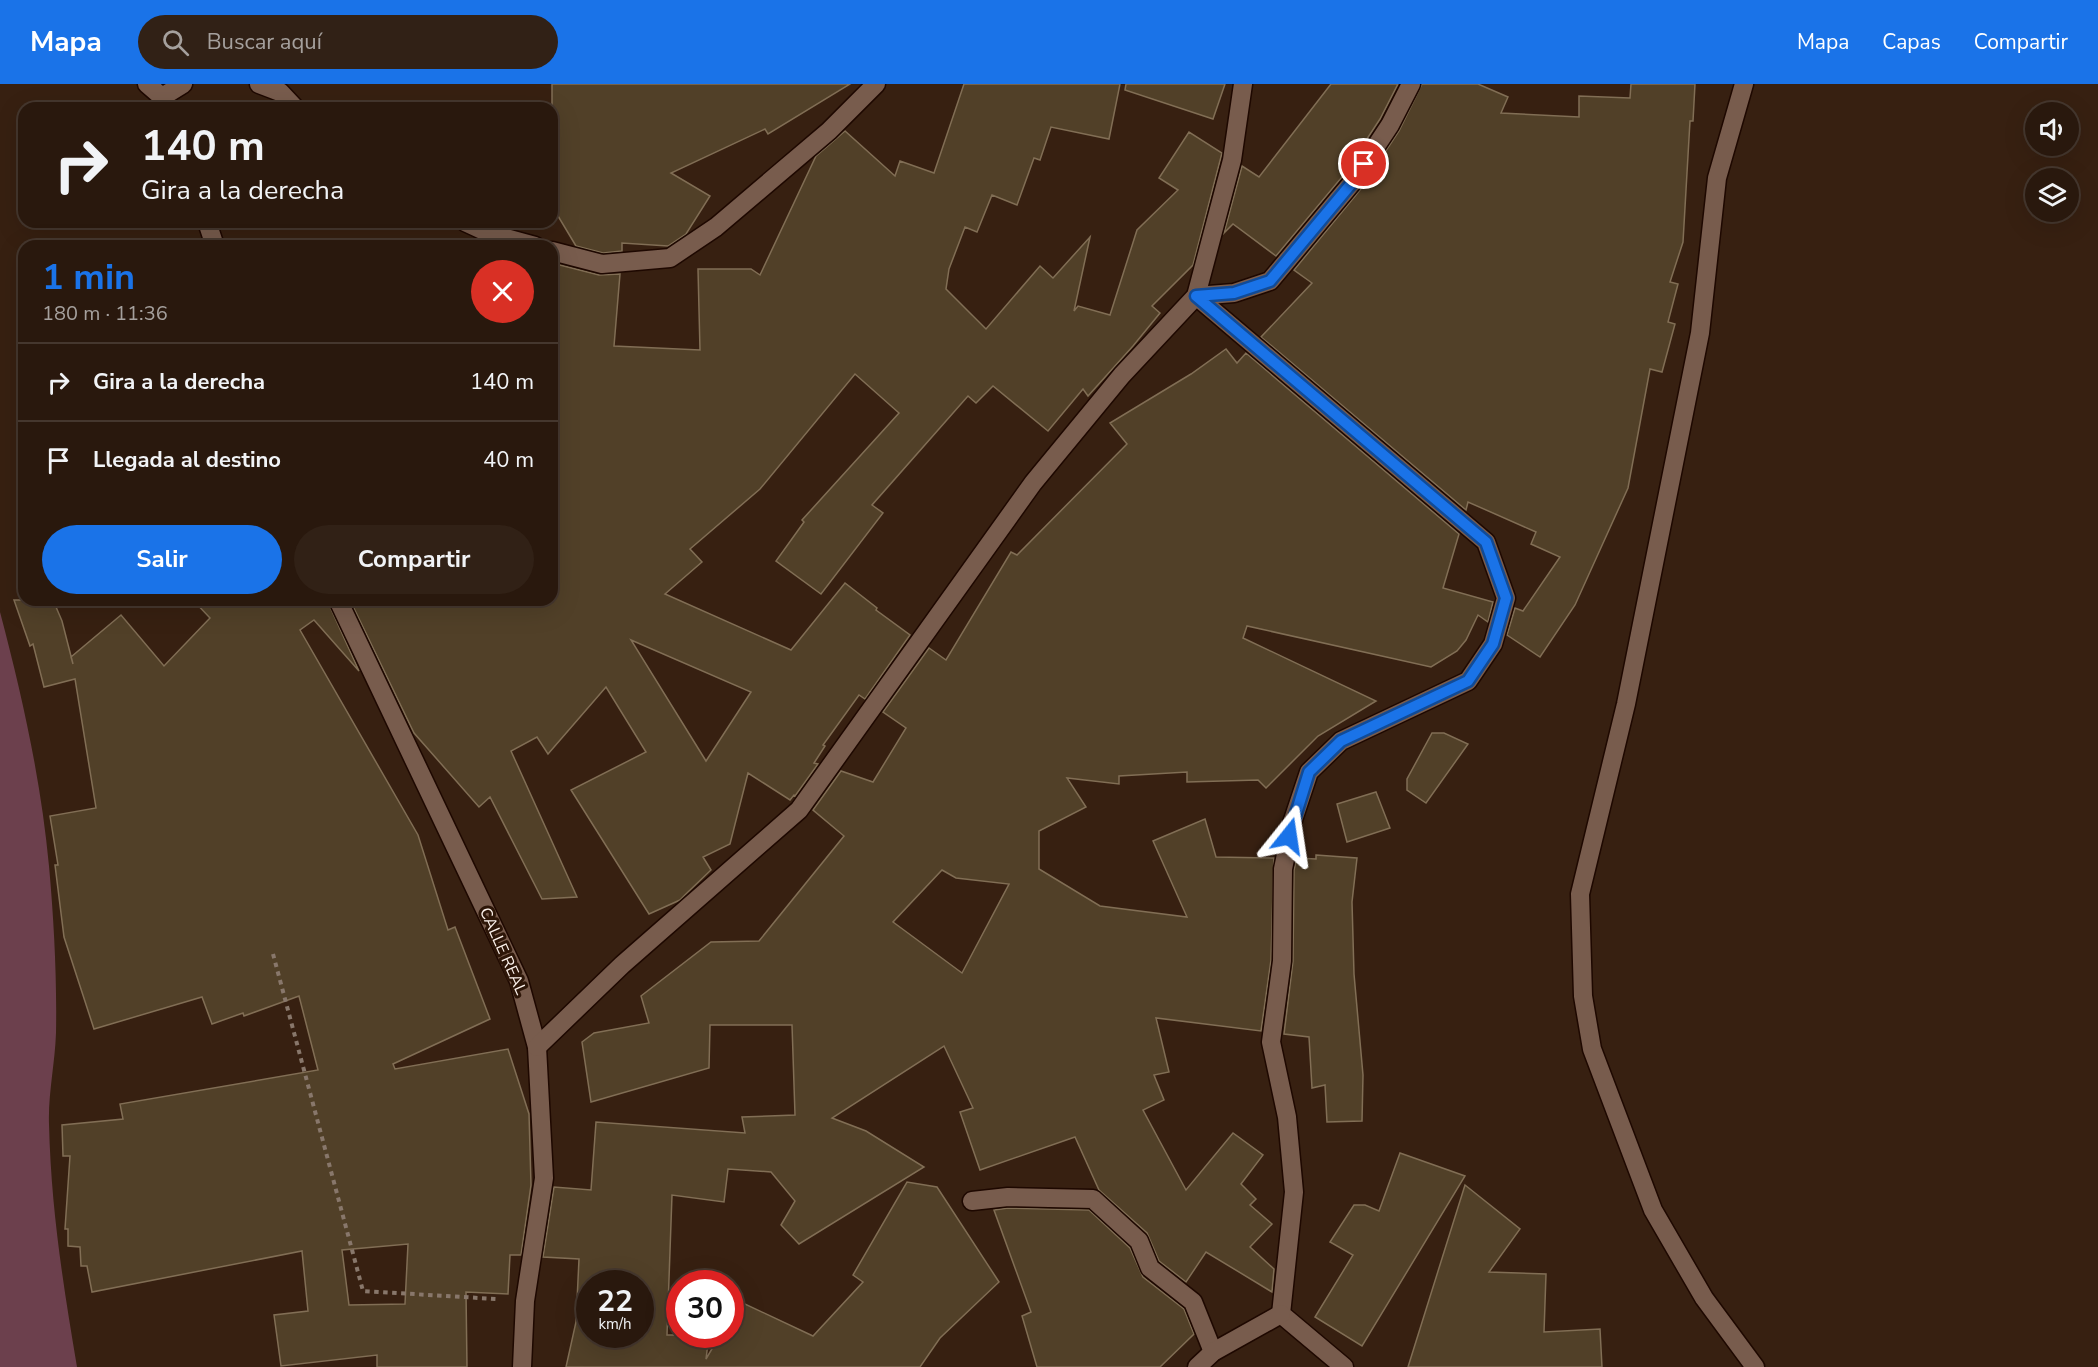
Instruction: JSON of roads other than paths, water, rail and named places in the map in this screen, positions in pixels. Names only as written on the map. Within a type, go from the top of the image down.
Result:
[{"type":"street","points":[[147,84],[164,96],[183,84]]},
{"type":"street","points":[[259,84],[280,92],[289,102]]},
{"type":"street","points":[[558,253],[602,264],[670,258],[716,227],[829,131],[876,84]]},
{"type":"street","points":[[537,1047],[622,964],[800,810],[1033,483],[1122,375],[1196,296],[1232,160],[1243,84]]},
{"type":"street","points":[[1196,296],[1234,293],[1270,281],[1351,184],[1390,125],[1411,84]]},
{"type":"street","points":[[1744,84],[1717,178],[1700,333],[1626,704],[1580,894],[1583,996],[1592,1049],[1653,1210],[1704,1298],[1755,1367]]},
{"type":"street","points":[[478,228],[512,240]]},
{"type":"street","points":[[1196,296],[1486,542],[1506,598],[1493,644],[1468,681],[1341,741],[1309,772],[1293,820],[1283,869],[1282,961],[1270,1042],[1287,1117],[1294,1192],[1281,1314]]},
{"type":"street","name":"CALLE REAL","points":[[342,606],[519,981],[537,1047],[544,1178],[525,1301],[522,1367]]},
{"type":"street","points":[[972,1201],[1008,1197],[1093,1199],[1139,1241],[1150,1268],[1193,1302],[1213,1352]]},
{"type":"street","points":[[1197,1367],[1213,1352],[1281,1314]]},
{"type":"street","points":[[1281,1314],[1344,1367]]}]
